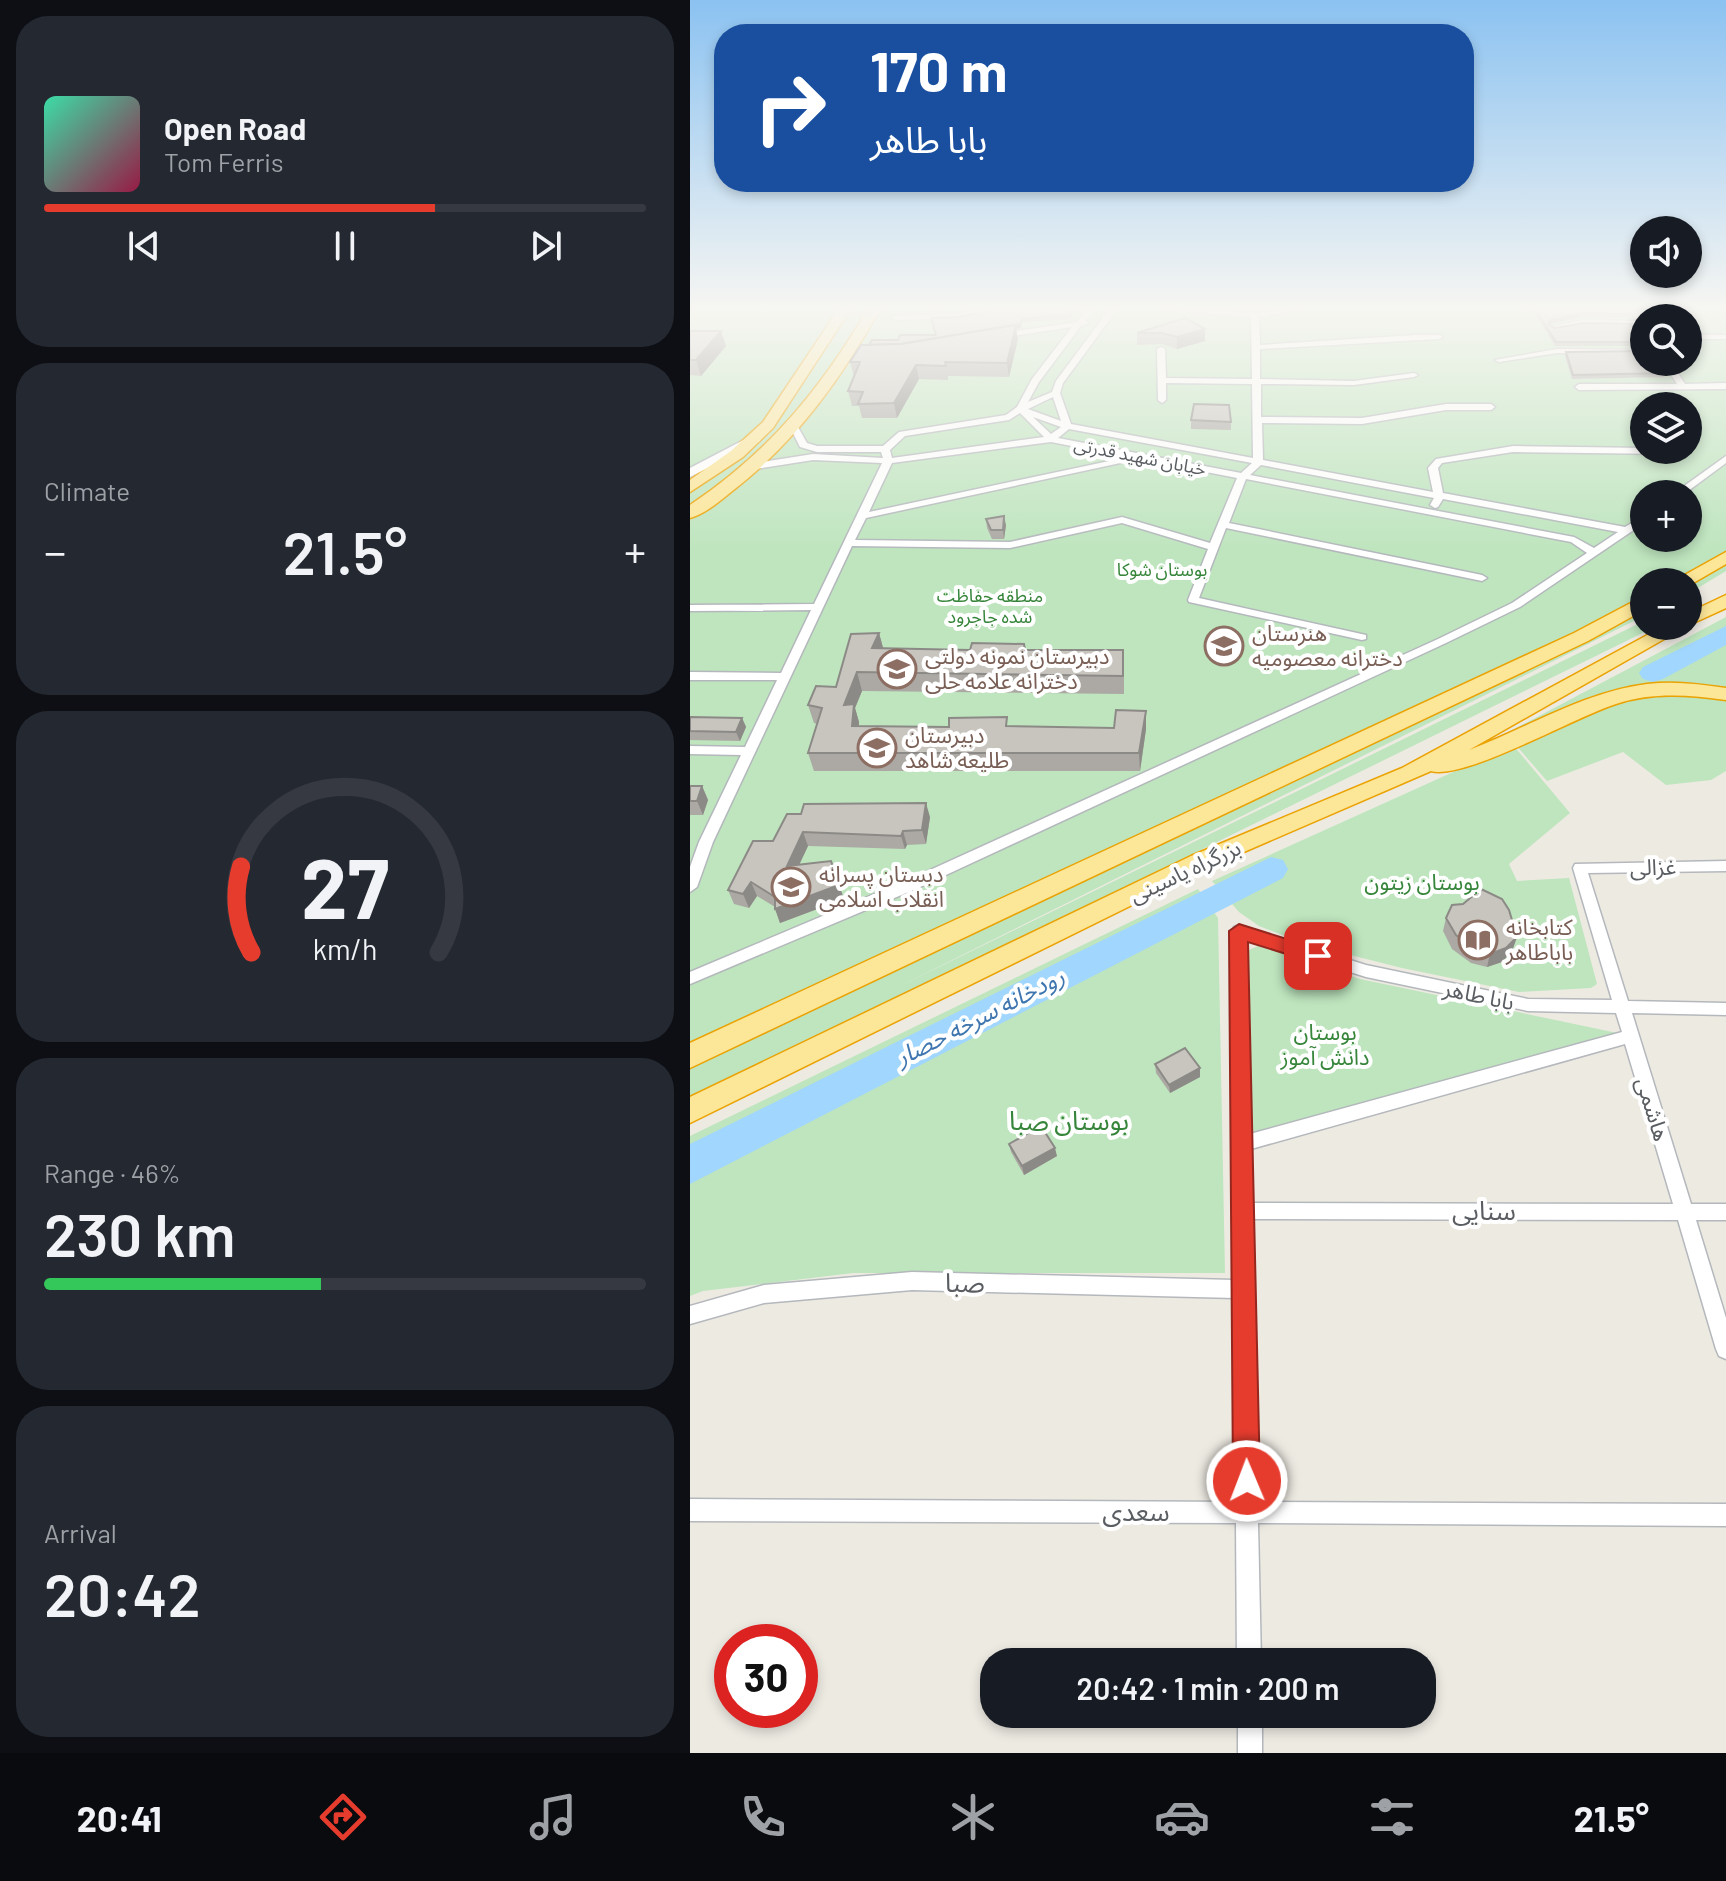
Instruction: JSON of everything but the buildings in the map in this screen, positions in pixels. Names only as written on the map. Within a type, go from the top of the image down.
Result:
[{"type":"highway","points":[[690,487],[758,436],[792,389]]},
{"type":"highway","points":[[690,513],[756,466],[794,427],[824,389]]},
{"type":"highway","points":[[1702,570],[1726,557]]},
{"type":"highway","points":[[1702,614],[1726,601]]},
{"type":"highway","name":"بزرگراه یاسینی","points":[[690,1056],[1567,644],[1630,610]]},
{"type":"highway","name":"بزرگراه یاسینی","points":[[690,1111],[1199,862],[1410,773],[1652,640]]},
{"type":"highway","points":[[1410,773],[1474,758],[1600,700],[1636,690],[1672,686],[1726,694]]},
{"type":"main road","points":[[690,473],[758,436]]},
{"type":"street","points":[[1020,409],[1031,389]]},
{"type":"street","points":[[756,466],[813,457],[886,455],[1051,439],[1067,426],[1057,389]]},
{"type":"street","points":[[1161,389],[1162,400]]},
{"type":"street","points":[[1256,389],[1258,463],[1242,477],[1193,600],[1362,637]]},
{"type":"street","points":[[690,887],[706,842],[862,516],[886,455],[902,434],[1009,417],[1056,393]]},
{"type":"street","points":[[1257,420],[1362,421],[1446,407],[1491,407]]},
{"type":"street","name":"خیابان شهید قدرتی","points":[[1020,409],[1067,426],[1628,531]]},
{"type":"street","name":"خیابان شهید قدرتی","points":[[1020,409],[1051,439],[1574,540],[1595,553]]},
{"type":"street","points":[[794,427],[803,445],[886,455]]},
{"type":"street","points":[[862,516],[1141,457],[1152,443]]},
{"type":"street","points":[[1431,513],[1439,498],[1433,468],[1439,461],[1513,449],[1630,450]]},
{"type":"street","points":[[1697,480],[1726,459]]},
{"type":"street","points":[[849,543],[1010,545],[1122,520],[1215,548]]},
{"type":"street","points":[[1224,525],[1482,578]]},
{"type":"street","points":[[690,978],[913,884],[1442,641],[1516,605],[1628,531]]},
{"type":"street","points":[[690,608],[819,607]]},
{"type":"street","points":[[690,676],[786,677]]},
{"type":"street","points":[[690,750],[750,751]]},
{"type":"street","points":[[690,841],[706,842]]},
{"type":"street","name":"غزالی","points":[[1580,868],[1726,866]]},
{"type":"street","name":"هاشمی","points":[[1580,868],[1726,1349]]},
{"type":"street","name":"بابا طاهر","points":[[1242,1144],[1239,931],[1366,971],[1528,1005],[1726,1009]]},
{"type":"street","points":[[1249,1648],[1242,1144],[1631,1036]]},
{"type":"street","name":"سنایی","points":[[1243,1211],[1726,1212]]},
{"type":"street","name":"صبا","points":[[690,1315],[764,1294],[912,1281],[1244,1289]]},
{"type":"street","name":"سعدی","points":[[690,1510],[1726,1515]]},
{"type":"street","points":[[1250,1728],[1250,1753]]},
{"type":"green space","name":"منطقه حفاظت شده جاجرود","points":[[690,389],[1726,389],[1726,571],[1702,586],[1702,568],[1630,568],[1630,623],[890,991],[1630,628],[1630,639],[690,1101]]},
{"type":"green space","points":[[1726,617],[1726,689],[1689,683],[1635,686],[1469,753],[1683,640],[1702,640],[1702,630]]},
{"type":"green space","points":[[1653,691],[1726,696],[1726,771],[1711,780],[1666,785],[1623,752],[1547,781],[1514,743],[1602,703]]},
{"type":"green space","name":"بوستان زیتون","points":[[1513,745],[1570,813],[1509,864],[1517,881],[1569,878],[1597,984],[1591,988],[1519,992],[1402,968],[1303,943],[1259,926],[1239,912],[1212,881]]},
{"type":"green space","name":"بوستان صبا","points":[[1198,889],[1218,918],[1225,1273],[853,1273],[703,1291],[690,1296],[690,1136]]},
{"type":"green space","name":"بوستان دانش آموز","points":[[1269,941],[1309,962],[1360,979],[1622,1034],[1251,1136],[1249,950]]},
{"type":"waterway","name":"رودخانه سرخه حصار","points":[[1653,673],[1726,634]]},
{"type":"waterway","name":"رودخانه سرخه حصار","points":[[690,1165],[1271,869]]},
{"type":"place","name":"هنرستان دخترانه معصومیه","points":[[1224,646]]},
{"type":"place","name":"دبیرستان نمونه دولتی دخترانه علامه حلی","points":[[897,669]]},
{"type":"place","name":"دبیرستان طلیعه شاهد","points":[[877,748]]},
{"type":"place","name":"دبستان پسرانه انقلاب اسلامی","points":[[791,887]]},
{"type":"place","name":"کتابخانه باباطاهر","points":[[1478,940]]},
{"type":"route","points":[[1247,1481],[1239,931],[1318,956]]},
{"type":"park label","name":"بوستان شوکا","points":[[1162,570]]}]
